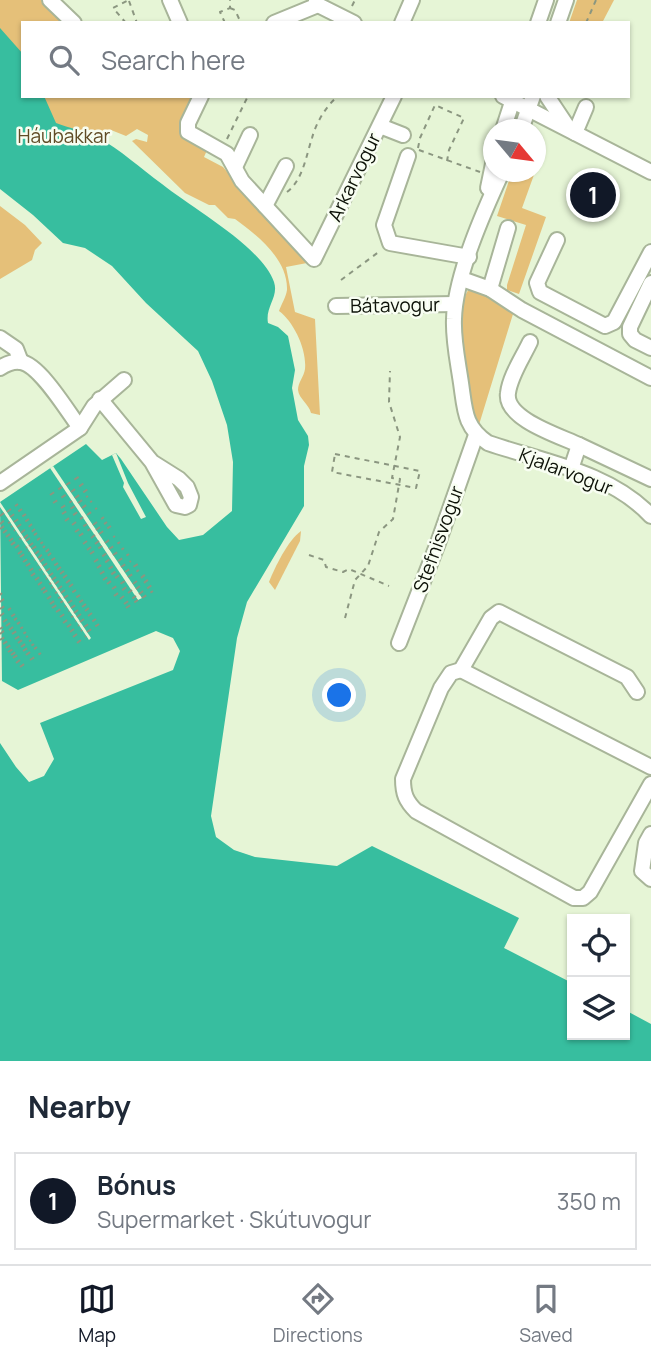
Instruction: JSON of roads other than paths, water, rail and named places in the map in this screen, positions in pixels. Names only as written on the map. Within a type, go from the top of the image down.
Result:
[{"type":"street","points":[[50,0],[72,21]]},
{"type":"street","points":[[170,0],[179,21]]},
{"type":"street","points":[[403,21],[412,0]]},
{"type":"street","points":[[539,21],[546,0]]},
{"type":"street","points":[[559,21],[566,0]]},
{"type":"street","points":[[278,21],[317,2],[350,21]]},
{"type":"street","points":[[200,98],[188,123],[188,132],[227,153],[242,181],[265,206],[286,166]]},
{"type":"street","name":"Arkarvogur","points":[[265,206],[314,258],[393,98]]},
{"type":"street","points":[[505,119],[510,98],[531,103],[572,131],[651,172]]},
{"type":"street","points":[[548,98],[572,131]]},
{"type":"street","points":[[572,131],[586,107]]},
{"type":"street","points":[[380,126],[403,135]]},
{"type":"street","points":[[235,167],[250,135]]},
{"type":"street","points":[[413,153],[384,225],[390,243],[469,257]]},
{"type":"street","points":[[476,435],[466,416],[454,331],[455,304],[484,210],[489,182]]},
{"type":"street","points":[[484,210],[497,182]]},
{"type":"street","points":[[490,289],[508,228]]},
{"type":"street","points":[[557,240],[537,288],[605,326],[614,322],[651,252]]},
{"type":"street","points":[[462,279],[490,289],[522,310],[651,378]]},
{"type":"street","points":[[651,283],[630,327],[630,334],[635,340],[651,348]]},
{"type":"street","name":"Bátavogur","points":[[336,306],[455,304]]},
{"type":"street","points":[[0,338],[16,349],[21,362]]},
{"type":"street","points":[[530,342],[508,390],[512,409],[519,416],[651,479]]},
{"type":"street","points":[[0,368],[6,364],[21,362],[34,368],[80,428]]},
{"type":"street","points":[[0,483],[80,428],[100,399],[124,380]]},
{"type":"street","points":[[100,399],[152,462]]},
{"type":"street","name":"Kjalarvogur","points":[[476,435],[488,443],[611,485],[651,516]]},
{"type":"street","name":"Stefnisvogur","points":[[399,643],[476,435]]},
{"type":"street","points":[[570,469],[579,445]]},
{"type":"street","points":[[637,692],[627,677],[499,612],[491,618],[461,670],[451,673],[441,688],[403,779],[403,792],[407,803],[416,811],[574,898],[583,898],[590,892],[651,785]]},
{"type":"street","points":[[461,670],[651,767]]},
{"type":"street","points":[[651,834],[646,843],[642,871],[651,879]]},
{"type":"water","points":[[0,28],[21,52],[21,98],[45,98],[56,123],[92,135],[122,153],[241,242],[256,255],[274,282],[275,292],[268,312],[268,323],[288,336],[295,370],[292,388],[298,420],[308,436],[309,445],[304,466],[304,506],[247,602],[237,638],[211,816],[216,837],[234,850],[255,857],[337,866],[372,846],[519,918],[504,948],[567,980],[567,1040],[630,1040],[630,1013],[651,1024],[651,1061],[0,1061],[0,743],[29,782],[44,776],[54,759],[40,723],[173,670],[180,651],[173,638],[156,631],[18,690],[2,681],[0,502],[86,444],[102,460],[116,453],[179,540],[203,535],[232,511],[233,462],[227,425],[198,351],[146,303],[112,266],[85,248],[63,243],[0,189]]},
{"type":"place","name":"Bónus","points":[[593,195]]},
{"type":"park label","name":"Háubakkar","points":[[64,136]]}]
